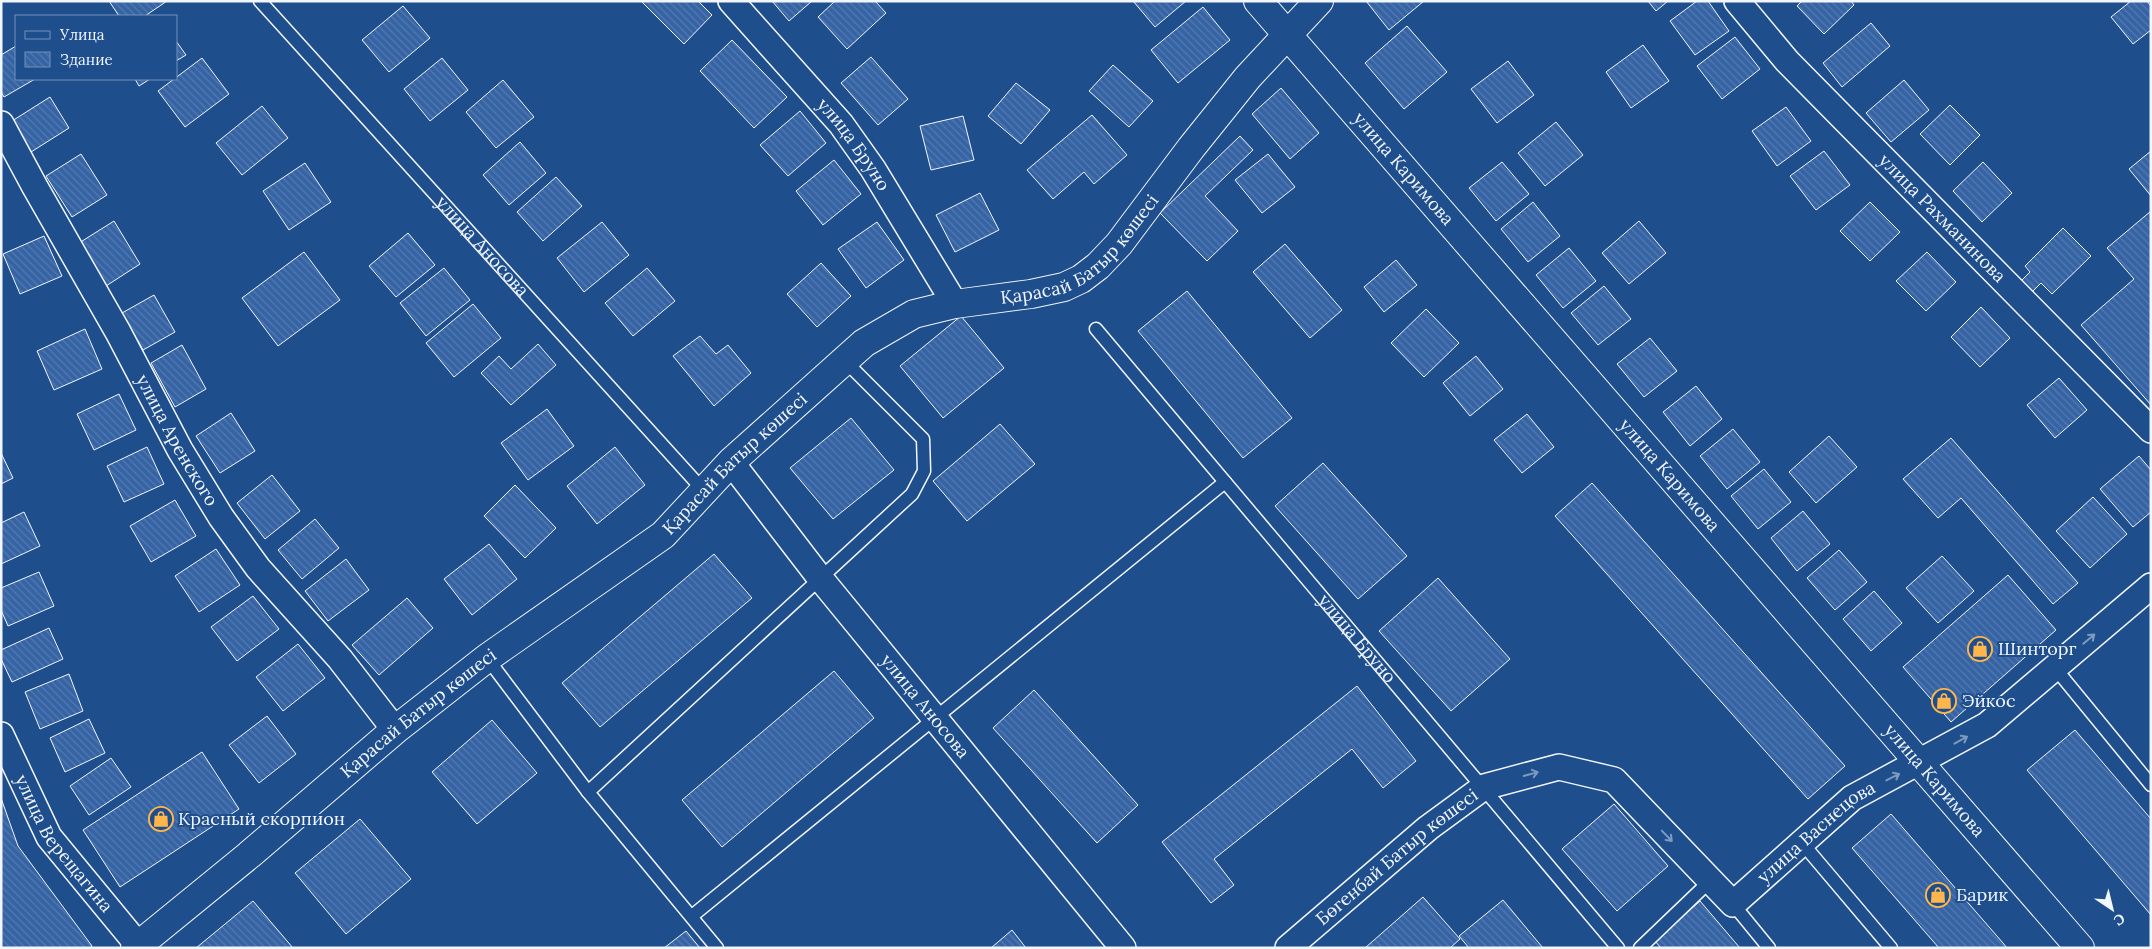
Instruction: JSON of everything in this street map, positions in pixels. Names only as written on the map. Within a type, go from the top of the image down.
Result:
[{"type":"street","name":"улица Бруно","points":[[731,1],[841,124],[873,169],[955,304]]},
{"type":"street","name":"улица Каримова","points":[[1258,1],[1288,33],[2080,948]]},
{"type":"street","name":"Қарасай Батыр көшесі","points":[[136,947],[249,855],[395,730],[487,658],[663,535],[731,462],[864,343],[914,314],[955,304],[1031,294],[1064,287],[1081,279],[1098,266],[1119,244],[1197,141],[1288,33],[1319,1]]},
{"type":"street","name":"улица Рахманинова","points":[[1737,1],[1787,61],[2151,430]]},
{"type":"street","name":"улица Аренского","points":[[1,124],[118,332],[180,450],[221,517],[258,568],[340,659],[395,730]]},
{"type":"street","name":"улица Аносова","points":[[731,462],[820,578],[1123,948]]},
{"type":"street","name":"улица Васнецова","points":[[1733,904],[1803,844],[1852,798],[1919,764],[1988,725],[2151,586]]},
{"type":"street","name":"улица Верещагина","points":[[1,735],[49,837],[136,947]]},
{"type":"street","points":[[1484,787],[1559,767],[1614,780],[1733,904]]},
{"type":"street","name":"Бөгенбай Батыр көшесі","points":[[1288,948],[1428,828],[1484,787]]},
{"type":"lane","name":"улица Аносова","points":[[260,1],[705,492]]},
{"type":"lane","name":"улица Бруно","points":[[1096,329],[1618,948]]},
{"type":"lane","points":[[588,792],[912,494],[924,471],[923,439],[844,360]]},
{"type":"lane","points":[[692,916],[1225,482]]},
{"type":"lane","points":[[487,658],[588,792],[717,948]]},
{"type":"lane","points":[[2055,668],[2151,785]]},
{"type":"lane","points":[[1803,844],[1891,948]]},
{"type":"lane","points":[[1640,948],[1710,881]]},
{"type":"lane","points":[[1733,904],[1769,948]]},
{"type":"building","points":[[109,1],[167,1],[146,15],[118,15]]},
{"type":"building","points":[[641,1],[698,1],[712,15],[684,44]]},
{"type":"building","points":[[772,1],[812,1],[789,21]]},
{"type":"building","points":[[835,1],[875,1],[886,13],[847,49],[818,17]]},
{"type":"building","points":[[1133,1],[1186,1],[1155,27]]},
{"type":"building","points":[[1366,1],[1424,1],[1389,30]]},
{"type":"building","points":[[1648,1],[1668,1],[1656,11]]},
{"type":"building","points":[[1697,1],[1708,1],[1729,31],[1695,55],[1670,21]]},
{"type":"building","points":[[1802,1],[1851,1],[1854,5],[1824,34],[1797,6]]},
{"type":"building","points":[[2131,1],[2147,1],[2151,6],[2151,30],[2133,44],[2111,17]]},
{"type":"building","points":[[403,6],[430,38],[389,72],[362,40]]},
{"type":"building","points":[[1203,7],[1230,40],[1178,83],[1151,50]]},
{"type":"building","points":[[1871,23],[1890,46],[1842,87],[1823,63]]},
{"type":"building","points":[[1407,26],[1447,72],[1404,109],[1365,63]]},
{"type":"building","points":[[1735,37],[1760,69],[1722,99],[1697,66]]},
{"type":"building","points":[[732,40],[787,97],[754,128],[700,71]]},
{"type":"building","points":[[178,44],[186,55],[178,60]]},
{"type":"building","points":[[1643,45],[1669,81],[1631,108],[1606,72]]},
{"type":"building","points":[[15,47],[15,80],[33,80],[4,97],[1,92],[1,55]]},
{"type":"building","points":[[871,57],[908,99],[878,125],[841,83]]},
{"type":"building","points":[[202,58],[229,94],[185,127],[158,91],[173,80],[178,80],[178,76]]},
{"type":"building","points":[[442,58],[468,90],[430,121],[404,89]]},
{"type":"building","points":[[1508,61],[1534,95],[1497,123],[1471,89]]},
{"type":"building","points":[[1113,65],[1153,101],[1129,127],[1089,91]]},
{"type":"building","points":[[136,80],[148,80],[139,86]]},
{"type":"building","points":[[503,80],[534,117],[496,148],[466,112]]},
{"type":"building","points":[[1904,80],[1929,110],[1891,142],[1866,113]]},
{"type":"building","points":[[1016,83],[1050,110],[1021,144],[988,116]]},
{"type":"building","points":[[1281,88],[1319,133],[1290,159],[1252,114]]},
{"type":"building","points":[[50,97],[69,128],[31,152],[12,121]]},
{"type":"building","points":[[1950,105],[1980,135],[1950,165],[1920,134]]},
{"type":"building","points":[[262,106],[288,138],[242,175],[216,143]]},
{"type":"building","points":[[1786,107],[1811,141],[1777,166],[1752,131]]},
{"type":"building","points":[[800,111],[826,143],[788,176],[760,145]]},
{"type":"building","points":[[1092,115],[1127,155],[1094,184],[1084,172],[1053,199],[1027,170]]},
{"type":"building","points":[[963,116],[974,160],[931,170],[920,126]]},
{"type":"building","points":[[1556,122],[1583,155],[1545,186],[1518,153]]},
{"type":"building","points":[[1240,136],[1253,150],[1205,196],[1238,231],[1207,261],[1160,213]]},
{"type":"building","points":[[520,142],[546,173],[509,205],[483,175]]},
{"type":"building","points":[[1824,151],[1850,185],[1816,210],[1790,176]]},
{"type":"building","points":[[2151,151],[2151,196],[2129,169]]},
{"type":"building","points":[[81,154],[107,195],[72,217],[46,176]]},
{"type":"building","points":[[1268,154],[1295,187],[1262,213],[1235,180]]},
{"type":"building","points":[[834,160],[861,194],[823,225],[796,191]]},
{"type":"building","points":[[1502,162],[1529,194],[1496,221],[1469,188]]},
{"type":"building","points":[[1983,162],[2012,193],[1982,222],[1953,191]]},
{"type":"building","points":[[305,163],[331,202],[289,230],[263,191]]},
{"type":"building","points":[[556,177],[582,206],[543,241],[517,212]]},
{"type":"building","points":[[980,193],[999,230],[955,252],[936,215]]},
{"type":"building","points":[[1533,202],[1560,236],[1528,262],[1501,229]]},
{"type":"building","points":[[1870,202],[1900,232],[1870,261],[1840,231]]},
{"type":"building","points":[[2151,211],[2151,405],[2081,325],[2134,279],[2107,248]]},
{"type":"building","points":[[114,221],[140,264],[106,286],[79,243]]},
{"type":"building","points":[[1639,221],[1666,253],[1629,284],[1602,253]]},
{"type":"building","points":[[602,222],[629,255],[584,292],[557,258]]},
{"type":"building","points":[[877,222],[904,260],[866,288],[838,249]]},
{"type":"building","points":[[2063,228],[2091,256],[2052,294],[2041,283],[2031,293],[2020,282],[2030,272],[2025,266]]},
{"type":"building","points":[[408,233],[435,265],[396,297],[369,266]]},
{"type":"building","points":[[44,236],[62,276],[20,294],[3,254]]},
{"type":"building","points":[[1285,244],[1342,310],[1310,338],[1253,272]]},
{"type":"building","points":[[1569,248],[1596,281],[1563,308],[1536,275]]},
{"type":"building","points":[[304,252],[340,300],[278,346],[242,298]]},
{"type":"building","points":[[1927,252],[1956,282],[1926,311],[1896,281]]},
{"type":"building","points":[[1396,260],[1417,285],[1384,312],[1364,287]]},
{"type":"building","points":[[821,263],[851,296],[817,327],[787,294]]},
{"type":"building","points":[[444,268],[470,300],[426,336],[400,303]]},
{"type":"building","points":[[647,268],[675,301],[633,336],[605,303]]},
{"type":"building","points":[[1604,286],[1631,319],[1598,345],[1571,313]]},
{"type":"building","points":[[1187,291],[1292,418],[1243,458],[1138,331]]},
{"type":"building","points":[[154,295],[175,332],[143,350],[122,313]]},
{"type":"building","points":[[473,304],[501,338],[454,377],[426,343]]},
{"type":"building","points":[[1981,307],[2010,338],[1980,367],[1951,337]]},
{"type":"building","points":[[1426,309],[1459,343],[1424,377],[1391,343]]},
{"type":"building","points":[[961,316],[1004,368],[943,418],[900,366]]},
{"type":"building","points":[[85,329],[102,369],[54,390],[37,351]]},
{"type":"building","points":[[700,336],[716,354],[728,345],[751,373],[714,406],[673,356]]},
{"type":"building","points":[[1650,338],[1677,371],[1644,397],[1617,364]]},
{"type":"building","points":[[538,344],[556,365],[511,405],[481,373],[499,356],[511,369]]},
{"type":"building","points":[[182,345],[206,389],[175,407],[151,363]]},
{"type":"building","points":[[1476,356],[1503,389],[1470,416],[1443,383]]},
{"type":"building","points":[[2059,378],[2087,410],[2055,438],[2027,405]]},
{"type":"building","points":[[1696,386],[1722,419],[1690,446],[1663,412]]},
{"type":"building","points":[[119,394],[136,430],[94,450],[77,414]]},
{"type":"building","points":[[547,409],[574,446],[528,480],[501,443]]},
{"type":"building","points":[[231,413],[255,451],[220,473],[196,436]]},
{"type":"building","points":[[1527,414],[1554,447],[1522,473],[1494,440]]},
{"type":"building","points":[[851,418],[894,470],[833,519],[790,468]]},
{"type":"building","points":[[1000,424],[1035,464],[967,521],[933,481]]},
{"type":"building","points":[[1733,429],[1760,462],[1727,489],[1700,456]]},
{"type":"building","points":[[1829,436],[1857,467],[1816,503],[1789,472]]},
{"type":"building","points":[[1951,438],[2078,583],[2053,604],[1961,498],[1938,518],[1903,479]]},
{"type":"building","points":[[147,447],[164,484],[124,502],[107,466]]},
{"type":"building","points":[[615,447],[645,485],[597,524],[567,486]]},
{"type":"building","points":[[1,453],[13,478],[1,484]]},
{"type":"building","points":[[2139,456],[2151,470],[2151,512],[2133,527],[2100,489]]},
{"type":"building","points":[[1323,463],[1407,556],[1358,599],[1275,506]]},
{"type":"building","points":[[1764,469],[1791,502],[1758,529],[1731,496]]},
{"type":"building","points":[[272,475],[300,511],[265,539],[237,503]]},
{"type":"building","points":[[1592,483],[1845,766],[1808,799],[1555,516]]},
{"type":"building","points":[[515,485],[556,528],[525,558],[484,516]]},
{"type":"building","points":[[2093,497],[2127,534],[2090,568],[2056,531]]},
{"type":"building","points":[[175,500],[196,536],[151,562],[130,526]]},
{"type":"building","points":[[1803,511],[1830,544],[1797,571],[1771,538]]},
{"type":"building","points":[[24,512],[40,546],[1,564],[1,523]]},
{"type":"building","points":[[315,519],[339,548],[302,579],[278,550]]},
{"type":"building","points":[[489,544],[517,579],[472,615],[444,579]]},
{"type":"building","points":[[216,549],[240,585],[199,612],[175,576]]},
{"type":"building","points":[[1839,550],[1867,582],[1835,610],[1807,578]]},
{"type":"building","points":[[714,554],[752,598],[600,727],[562,683]]},
{"type":"building","points":[[1942,556],[1974,591],[1938,623],[1906,588]]},
{"type":"building","points":[[346,559],[369,590],[328,621],[305,591]]},
{"type":"building","points":[[39,572],[54,606],[8,626],[1,610],[1,588]]},
{"type":"building","name":"Шинторг","points":[[2008,575],[2056,630],[1951,722],[1903,667]]},
{"type":"building","points":[[1438,578],[1510,659],[1451,711],[1379,631]]},
{"type":"building","points":[[1874,591],[1902,623],[1871,651],[1843,619]]},
{"type":"building","points":[[253,596],[279,629],[237,661],[211,627]]},
{"type":"building","points":[[407,598],[433,628],[379,675],[352,645]]},
{"type":"building","points":[[49,628],[63,659],[12,682],[1,659],[1,650]]},
{"type":"building","points":[[298,644],[325,678],[283,711],[256,677]]},
{"type":"building","points":[[834,671],[874,718],[722,847],[682,800]]},
{"type":"building","points":[[69,674],[83,711],[40,729],[25,692]]},
{"type":"building","points":[[1357,686],[1416,761],[1383,788],[1352,749],[1214,859],[1234,885],[1211,903],[1162,842]]},
{"type":"building","points":[[1034,690],[1138,805],[1097,843],[993,728]]},
{"type":"building","points":[[267,716],[296,754],[259,783],[229,745]]},
{"type":"building","points":[[89,719],[105,753],[65,772],[50,738]]},
{"type":"building","points":[[492,720],[537,773],[477,824],[432,772]]},
{"type":"building","points":[[2075,730],[2151,819],[2151,915],[2027,770]]},
{"type":"building","name":"Красный скорпион","points":[[202,752],[239,809],[120,887],[83,830]]},
{"type":"building","points":[[111,758],[131,787],[89,815],[70,786]]},
{"type":"building","points":[[1,798],[18,846],[92,946],[90,948],[1,948]]},
{"type":"building","points":[[1614,804],[1668,866],[1617,911],[1562,849]]},
{"type":"building","points":[[1891,814],[2007,948],[1939,948],[1852,848]]},
{"type":"building","points":[[360,819],[411,879],[346,934],[295,873]]},
{"type":"building","points":[[1423,897],[1460,939],[1450,948],[1365,948]]},
{"type":"building","points":[[1503,900],[1543,948],[1469,948],[1459,936]]},
{"type":"building","points":[[253,901],[293,948],[196,948]]},
{"type":"building","points":[[1700,901],[1740,948],[1661,948],[1655,941]]},
{"type":"building","points":[[1012,930],[1026,948],[991,948]]},
{"type":"building","points":[[686,931],[700,948],[664,948]]},
{"type":"place","name":"Шинторг","points":[[1980,649]]},
{"type":"place","name":"Эйкос","points":[[1944,701]]},
{"type":"place","name":"Красный скорпион","points":[[161,819]]},
{"type":"place","name":"Барик","points":[[1938,895]]}]
